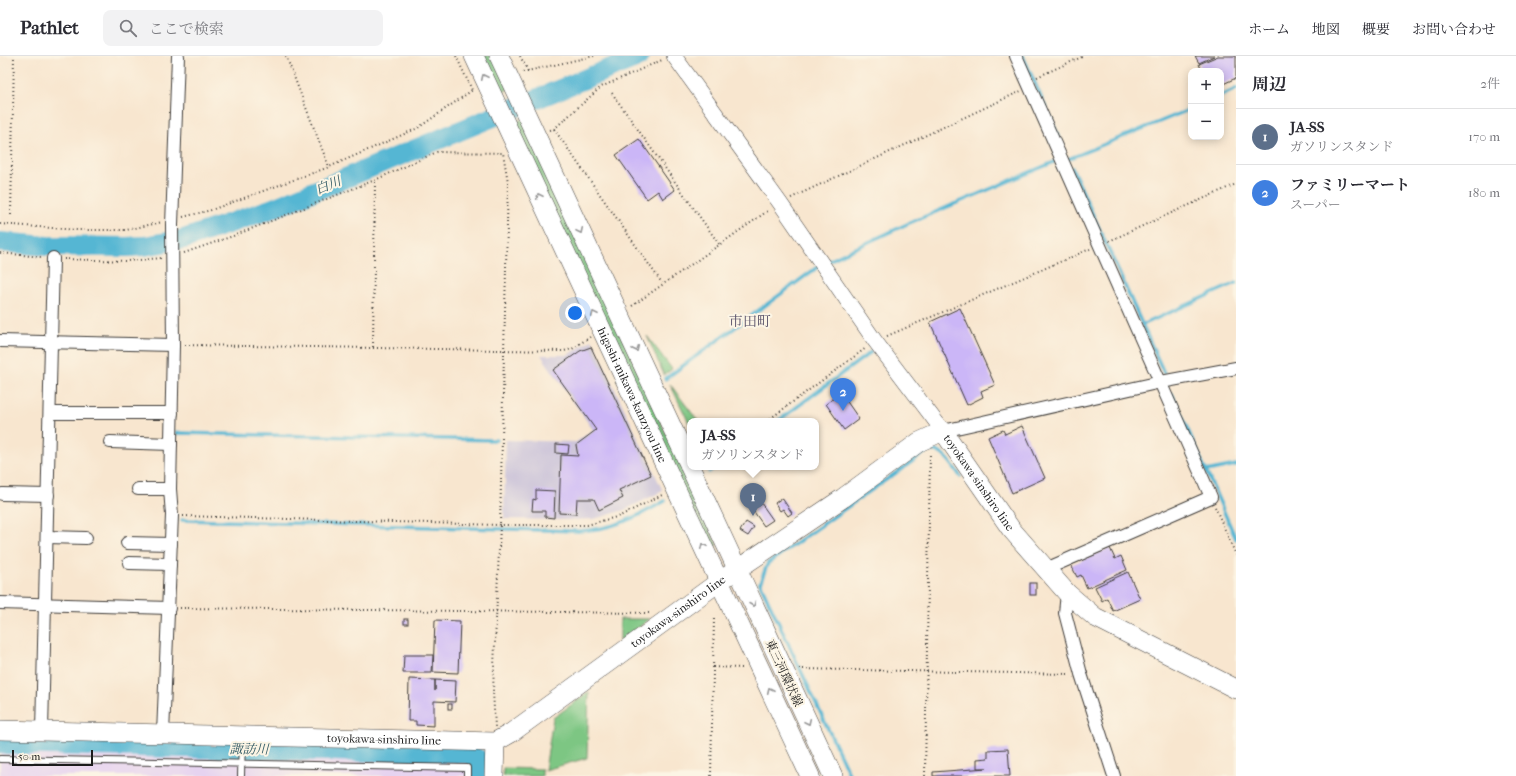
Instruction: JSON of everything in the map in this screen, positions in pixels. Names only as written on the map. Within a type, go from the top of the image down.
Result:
[{"type":"main road","name":"higashi-mikawa-kanzyou line","points":[[474,56],[720,581]]},
{"type":"main road","name":"higashi-mikawa-kanzyou line","points":[[498,56],[687,460]]},
{"type":"main road","name":"toyokawa-sinshiro line","points":[[0,730],[162,734],[242,744],[495,742],[511,733],[670,619],[738,568],[843,498],[919,442],[937,434],[1011,529],[1067,593],[1095,617],[1236,689]]},
{"type":"main road","name":"higashi-mikawa-kanzyou line","points":[[692,470],[738,568]]},
{"type":"main road","name":"東三河環状線","points":[[738,568],[782,668],[833,776]]},
{"type":"main road","name":"東三河環状線","points":[[720,581],[810,776]]},
{"type":"main road","points":[[494,776],[495,742]]},
{"type":"street","points":[[162,734],[169,608],[172,515],[170,489],[173,345],[172,225],[178,56]]},
{"type":"street","points":[[1016,56],[1211,497],[1046,569]]},
{"type":"street","points":[[669,58],[780,203],[937,434],[1161,382],[1236,368]]},
{"type":"street","points":[[42,731],[53,258]]},
{"type":"street","points":[[0,341],[173,345]]},
{"type":"street","points":[[50,413],[172,413]]},
{"type":"street","points":[[110,442],[171,444]]},
{"type":"street","points":[[138,489],[170,489]]},
{"type":"street","points":[[2,494],[48,495]]},
{"type":"street","points":[[47,537],[86,538]]},
{"type":"street","points":[[127,543],[171,544]]},
{"type":"street","points":[[129,564],[170,564]]},
{"type":"street","points":[[1067,593],[1065,613],[1081,674],[1114,776]]},
{"type":"street","points":[[0,602],[169,608]]},
{"type":"lane","points":[[241,776],[242,744]]},
{"type":"lane","points":[[0,758],[467,768],[467,776]]},
{"type":"path","points":[[11,215],[14,56]]},
{"type":"path","points":[[286,56],[329,167],[418,128],[477,88]]},
{"type":"path","points":[[456,56],[472,90]]},
{"type":"path","points":[[520,56],[528,71]]},
{"type":"path","points":[[523,72],[594,56]]},
{"type":"path","points":[[620,315],[662,283],[780,203],[1084,56]]},
{"type":"path","points":[[550,130],[554,129],[601,87],[669,58]]},
{"type":"path","points":[[612,93],[719,244]]},
{"type":"path","points":[[554,129],[662,283]]},
{"type":"path","points":[[0,253],[53,258],[126,261],[172,253],[233,236],[375,180],[437,152],[503,153],[508,182],[500,525],[495,612],[493,691],[495,742]]},
{"type":"path","points":[[373,347],[375,180]]},
{"type":"path","points":[[771,418],[875,341],[1100,245],[1236,184]]},
{"type":"path","points":[[173,345],[564,351],[572,349],[602,330]]},
{"type":"path","points":[[925,776],[926,671],[937,434]]},
{"type":"path","points":[[172,515],[500,525],[587,525],[620,516],[648,504],[676,488]]},
{"type":"path","points":[[1211,497],[1236,555]]},
{"type":"path","points":[[169,608],[654,613],[670,619]]},
{"type":"path","points":[[711,776],[714,618]]},
{"type":"path","points":[[713,667],[760,668]]},
{"type":"path","points":[[782,668],[1081,674]]},
{"type":"shaded area","points":[[592,340],[663,491],[624,510],[594,519],[504,519],[506,440],[576,442],[593,430],[541,355],[567,355]]},
{"type":"shaded area","points":[[0,748],[472,758],[479,765],[479,776],[0,776]]},
{"type":"green space","points":[[479,56],[494,56],[509,89],[496,94]]},
{"type":"green space","points":[[523,119],[717,545],[709,550],[511,124]]},
{"type":"green space","points":[[647,336],[672,369],[664,375]]},
{"type":"green space","points":[[670,384],[696,418],[687,419]]},
{"type":"green space","points":[[620,619],[650,619],[620,641]]},
{"type":"green space","points":[[589,692],[587,758],[545,770],[553,718]]},
{"type":"green space","points":[[503,768],[542,769],[542,776],[503,776]]},
{"type":"building","points":[[1195,56],[1214,56],[1199,63]]},
{"type":"building","points":[[1218,56],[1236,56],[1236,78],[1224,84],[1224,68],[1201,68],[1199,64]]},
{"type":"building","points":[[639,139],[675,190],[663,199],[658,191],[647,199],[616,155]]},
{"type":"building","points":[[960,308],[995,385],[981,391],[983,397],[967,405],[930,322]]},
{"type":"building","points":[[591,347],[651,475],[619,490],[623,498],[599,510],[594,499],[577,499],[576,514],[559,513],[561,455],[578,456],[576,445],[596,430],[553,370],[580,351]]},
{"type":"building","points":[[841,393],[859,419],[844,430],[826,404]]},
{"type":"building","points":[[1022,426],[1045,478],[1012,493],[988,437],[1003,430],[1005,434]]},
{"type":"building","points":[[556,444],[569,445],[568,454],[556,453]]},
{"type":"building","points":[[536,490],[555,491],[554,518],[545,517],[545,511],[532,511],[533,499],[536,500]]},
{"type":"building","points":[[782,498],[792,513],[788,516],[783,509],[780,511],[775,503]]},
{"type":"building","points":[[761,503],[773,520],[764,526],[752,509]]},
{"type":"building","points":[[746,522],[754,527],[748,536],[740,531]]},
{"type":"building","points":[[1110,548],[1115,559],[1121,556],[1127,570],[1087,588],[1081,575],[1077,577],[1071,565]]},
{"type":"building","points":[[1128,572],[1140,599],[1113,611],[1107,598],[1102,601],[1095,587]]},
{"type":"building","points":[[1030,583],[1036,583],[1036,595],[1030,595]]},
{"type":"building","points":[[404,619],[408,619],[408,624],[404,624]]},
{"type":"building","points":[[435,620],[460,621],[458,673],[433,672]]},
{"type":"building","points":[[404,655],[433,655],[432,673],[403,673]]},
{"type":"building","points":[[409,679],[456,681],[455,702],[434,701],[434,726],[416,725],[416,721],[408,721]]},
{"type":"building","points":[[448,704],[452,704],[452,709],[448,709]]},
{"type":"building","points":[[1008,749],[1010,776],[933,776],[933,772],[987,768],[977,768],[977,759],[988,758],[988,750]]},
{"type":"waterway","name":"白川","points":[[0,242],[47,246],[127,247],[144,246],[184,239],[271,209],[640,56]]},
{"type":"waterway","points":[[1023,56],[1060,140]]},
{"type":"waterway","points":[[1224,95],[1236,89]]},
{"type":"waterway","points":[[1068,159],[1188,110]]},
{"type":"waterway","points":[[826,262],[907,224],[1059,160]]},
{"type":"waterway","points":[[1072,168],[1164,373]]},
{"type":"waterway","points":[[665,379],[819,266]]},
{"type":"waterway","points":[[1142,325],[1236,283]]},
{"type":"waterway","points":[[782,418],[871,352]]},
{"type":"waterway","points":[[1172,394],[1236,539]]},
{"type":"waterway","points":[[176,433],[496,440]]},
{"type":"waterway","points":[[850,776],[760,583],[768,563],[927,451],[933,450],[942,454],[960,476]]},
{"type":"waterway","points":[[1206,471],[1236,465]]},
{"type":"waterway","points":[[182,520],[579,531],[603,528],[624,522],[665,501]]},
{"type":"waterway","name":"諏訪川","points":[[0,744],[469,754],[480,760],[481,776]]},
{"type":"place","name":"ファミリーマート","points":[[843,411]]},
{"type":"place","name":"JA-SS","points":[[753,516]]},
{"type":"district","name":"市田町","points":[[750,321]]}]
